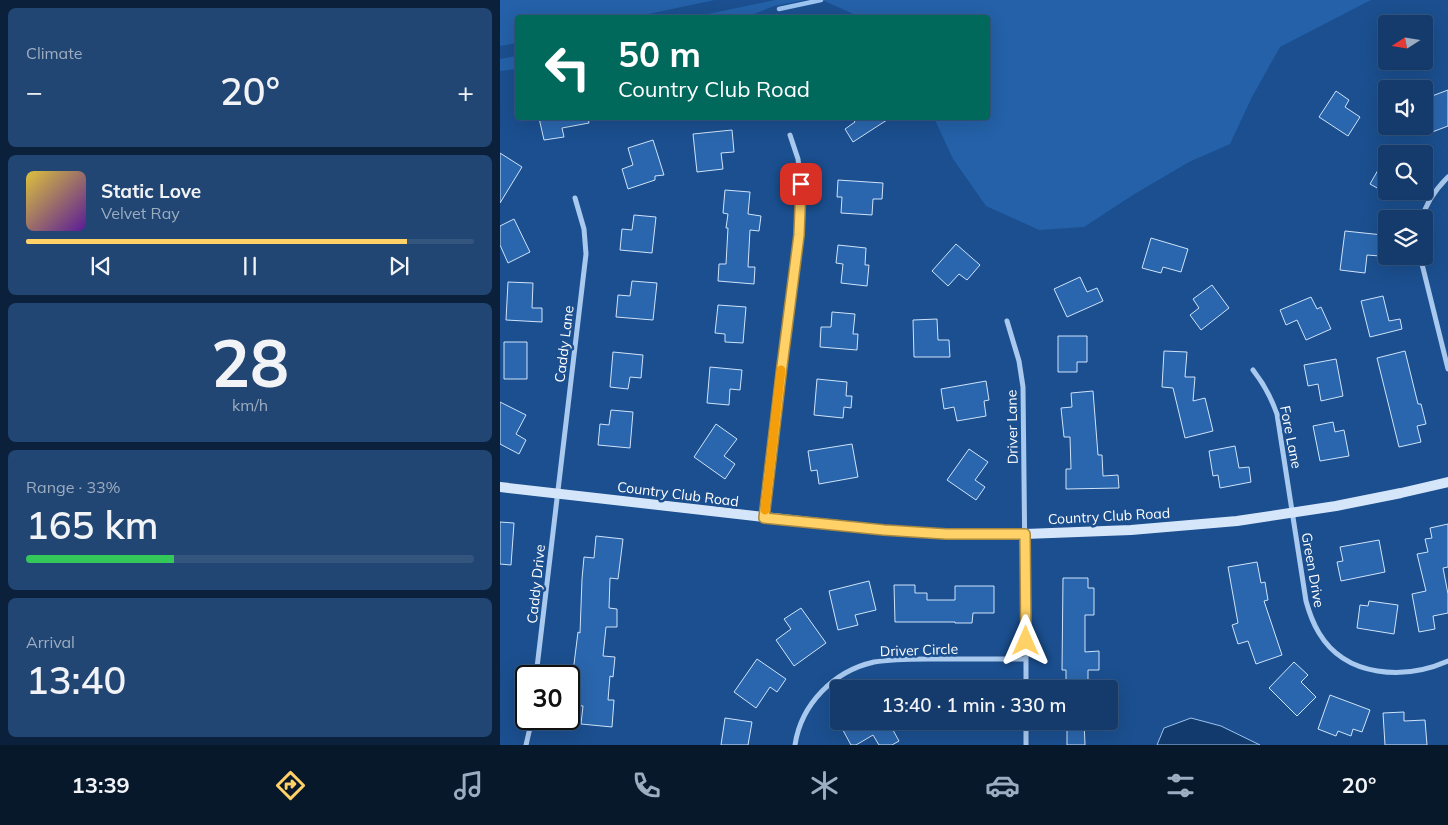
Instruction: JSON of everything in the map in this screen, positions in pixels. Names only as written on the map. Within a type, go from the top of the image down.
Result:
[{"type":"street","points":[[764,518],[799,235],[801,184],[798,159],[790,134]]},
{"type":"street","points":[[1426,210],[1433,194],[1448,177]]},
{"type":"street","name":"Caddy Lane","points":[[558,494],[586,254],[584,230],[575,198]]},
{"type":"street","points":[[1422,265],[1448,369]]},
{"type":"street","name":"Driver Lane","points":[[1007,321],[1019,361],[1023,387],[1025,534]]},
{"type":"street","name":"Fore Lane","points":[[1253,370],[1271,398],[1277,414],[1292,514]]},
{"type":"street","name":"Country Club Road","points":[[500,487],[884,530],[1025,534],[1131,530],[1237,521],[1292,514],[1448,482]]},
{"type":"street","name":"Caddy Drive","points":[[537,665],[558,494]]},
{"type":"street","name":"Green Drive","points":[[1292,514],[1306,601],[1311,618],[1320,634],[1338,655],[1360,667],[1377,672],[1395,673],[1419,670],[1448,661]]},
{"type":"street","points":[[1025,534],[1026,680]]},
{"type":"street","name":"Driver Circle","points":[[796,745],[799,729],[804,717],[818,695],[838,678],[862,666],[887,661],[1026,659]]},
{"type":"street","points":[[526,745],[529,730]]},
{"type":"street","points":[[1026,730],[1026,745]]},
{"type":"shaded area","points":[[500,0],[715,0],[644,15],[515,15],[515,43],[500,46]]},
{"type":"shaded area","points":[[775,0],[805,0],[774,6],[751,15],[704,15]]},
{"type":"shaded area","points":[[822,0],[1371,0],[1280,47],[1252,97],[1230,144],[1189,162],[1084,227],[1039,230],[986,206],[953,159],[935,120],[990,120],[990,15],[856,15]]},
{"type":"shaded area","points":[[515,56],[515,69],[500,71],[500,59]]},
{"type":"shaded area","points":[[1191,718],[1221,726],[1260,745],[1157,745],[1164,728]]},
{"type":"building","points":[[1448,90],[1448,126],[1433,132],[1433,96]]},
{"type":"building","points":[[1336,91],[1349,100],[1345,107],[1360,117],[1348,136],[1319,117]]},
{"type":"building","points":[[539,120],[588,120],[589,123],[562,128],[564,137],[544,140]]},
{"type":"building","points":[[854,120],[887,120],[853,142],[845,129],[855,122]]},
{"type":"building","points":[[732,130],[734,152],[721,153],[723,169],[697,172],[693,134]]},
{"type":"building","points":[[653,140],[664,175],[655,176],[655,180],[628,189],[622,169],[633,165],[628,148]]},
{"type":"building","points":[[500,153],[522,167],[500,203]]},
{"type":"building","points":[[1378,170],[1378,188],[1370,184]]},
{"type":"building","points":[[838,180],[883,183],[882,199],[873,199],[872,215],[841,213],[842,197],[837,197]]},
{"type":"building","points":[[725,190],[750,192],[748,214],[761,216],[759,231],[750,230],[748,267],[755,267],[754,284],[718,281],[719,264],[726,264],[728,214],[723,213]]},
{"type":"building","points":[[634,215],[656,217],[652,253],[620,250],[622,229],[632,230]]},
{"type":"building","points":[[514,219],[530,252],[508,263],[500,245],[500,226]]},
{"type":"building","points":[[1345,231],[1378,234],[1378,256],[1367,255],[1365,273],[1340,270]]},
{"type":"building","points":[[1151,238],[1188,249],[1181,272],[1163,267],[1161,273],[1142,268]]},
{"type":"building","points":[[956,244],[980,265],[967,280],[959,274],[948,286],[932,271]]},
{"type":"building","points":[[838,245],[866,248],[865,265],[869,265],[867,286],[841,283],[843,264],[836,263]]},
{"type":"building","points":[[1080,277],[1087,292],[1097,288],[1103,301],[1067,317],[1054,289]]},
{"type":"building","points":[[632,281],[657,283],[653,320],[616,317],[618,295],[630,296]]},
{"type":"building","points":[[508,282],[533,283],[532,308],[542,308],[542,322],[506,320]]},
{"type":"building","points":[[1212,285],[1229,308],[1201,330],[1190,315],[1199,308],[1193,299]]},
{"type":"building","points":[[1383,296],[1389,321],[1400,319],[1402,329],[1370,337],[1361,301]]},
{"type":"building","points":[[1311,297],[1317,309],[1321,307],[1331,329],[1306,340],[1297,320],[1286,325],[1280,310]]},
{"type":"building","points":[[718,305],[746,307],[743,343],[725,342],[725,334],[715,333]]},
{"type":"building","points":[[832,312],[855,314],[853,334],[858,334],[857,350],[820,347],[821,327],[831,327]]},
{"type":"building","points":[[937,319],[938,340],[949,340],[950,357],[914,357],[913,320]]},
{"type":"building","points":[[1058,336],[1087,336],[1087,362],[1077,362],[1077,372],[1058,372]]},
{"type":"building","points":[[504,342],[527,342],[527,379],[504,379]]},
{"type":"building","points":[[1164,351],[1187,352],[1185,377],[1195,377],[1193,401],[1205,398],[1213,431],[1185,438],[1173,388],[1162,387]]},
{"type":"building","points":[[1405,351],[1418,404],[1421,404],[1426,424],[1417,426],[1421,442],[1399,447],[1377,358]]},
{"type":"building","points":[[613,352],[643,355],[641,378],[630,377],[628,389],[610,387]]},
{"type":"building","points":[[1336,359],[1343,396],[1321,401],[1318,384],[1308,386],[1304,365]]},
{"type":"building","points":[[710,367],[742,370],[740,390],[730,389],[729,405],[707,403]]},
{"type":"building","points":[[817,379],[847,382],[846,396],[852,396],[851,408],[844,407],[843,418],[814,415]]},
{"type":"building","points":[[986,381],[989,400],[984,401],[986,416],[957,421],[954,407],[944,409],[941,389]]},
{"type":"building","points":[[1093,391],[1098,455],[1102,455],[1103,476],[1118,475],[1119,488],[1066,489],[1066,469],[1071,469],[1070,437],[1064,437],[1061,408],[1072,407],[1071,393]]},
{"type":"building","points":[[500,402],[526,415],[516,434],[526,440],[519,454],[500,444]]},
{"type":"building","points":[[611,410],[633,412],[630,448],[598,445],[600,424],[609,425]]},
{"type":"building","points":[[1333,422],[1335,432],[1344,430],[1349,456],[1320,461],[1313,426]]},
{"type":"building","points":[[716,424],[737,439],[724,456],[735,464],[725,479],[694,457]]},
{"type":"building","points":[[852,444],[858,477],[819,484],[817,470],[811,471],[808,451]]},
{"type":"building","points":[[1235,446],[1239,468],[1249,467],[1251,482],[1220,488],[1218,475],[1213,476],[1209,451]]},
{"type":"building","points":[[969,449],[988,462],[975,480],[985,487],[976,500],[947,480]]},
{"type":"building","points":[[500,522],[514,523],[511,565],[500,564]]},
{"type":"building","points":[[1448,524],[1448,567],[1443,568],[1448,594],[1448,613],[1433,616],[1435,629],[1419,632],[1412,594],[1426,591],[1417,554],[1428,552],[1425,539],[1432,538],[1430,528]]},
{"type":"building","points":[[596,536],[623,539],[618,579],[610,578],[609,608],[617,609],[617,627],[606,627],[603,656],[615,657],[613,677],[610,676],[608,700],[614,700],[612,727],[581,724],[583,706],[580,706],[580,665],[574,665],[578,632],[580,633],[584,557],[594,558]]},
{"type":"building","points":[[1379,540],[1385,572],[1341,581],[1337,562],[1343,561],[1340,547]]},
{"type":"building","points":[[1257,562],[1261,583],[1265,582],[1268,600],[1264,601],[1282,655],[1256,664],[1248,641],[1238,644],[1232,625],[1238,623],[1228,567]]},
{"type":"building","points":[[1063,578],[1088,578],[1088,588],[1094,588],[1094,615],[1085,615],[1085,652],[1099,651],[1099,670],[1088,670],[1088,680],[1066,680],[1066,670],[1062,670]]},
{"type":"building","points":[[869,581],[876,610],[855,615],[858,625],[838,630],[829,591]]},
{"type":"building","points":[[894,585],[915,585],[915,593],[927,593],[927,600],[955,600],[955,586],[994,586],[994,613],[973,613],[972,623],[895,622]]},
{"type":"building","points":[[1369,601],[1398,605],[1394,634],[1357,628],[1360,605],[1368,606]]},
{"type":"building","points":[[801,608],[826,643],[794,666],[776,640],[791,629],[784,619]]},
{"type":"building","points":[[757,659],[786,679],[777,692],[770,687],[756,708],[734,692]]},
{"type":"building","points":[[1294,662],[1308,675],[1301,682],[1316,697],[1297,716],[1269,688]]},
{"type":"building","points":[[1330,695],[1370,710],[1362,732],[1353,729],[1351,736],[1338,731],[1336,736],[1318,729]]},
{"type":"building","points":[[1404,712],[1404,721],[1425,720],[1427,745],[1385,745],[1383,713]]},
{"type":"building","points":[[725,718],[752,722],[748,745],[721,745]]},
{"type":"building","points":[[843,730],[893,730],[899,741],[892,745],[879,745],[873,735],[856,745],[851,745]]},
{"type":"building","points":[[1067,730],[1084,730],[1085,745],[1067,745]]},
{"type":"waterway","points":[[779,9],[821,0]]},
{"type":"slow traffic","points":[[765,510],[781,370]]},
{"type":"route","points":[[801,184],[799,235],[764,518],[946,534],[1025,534],[1026,641]]}]
